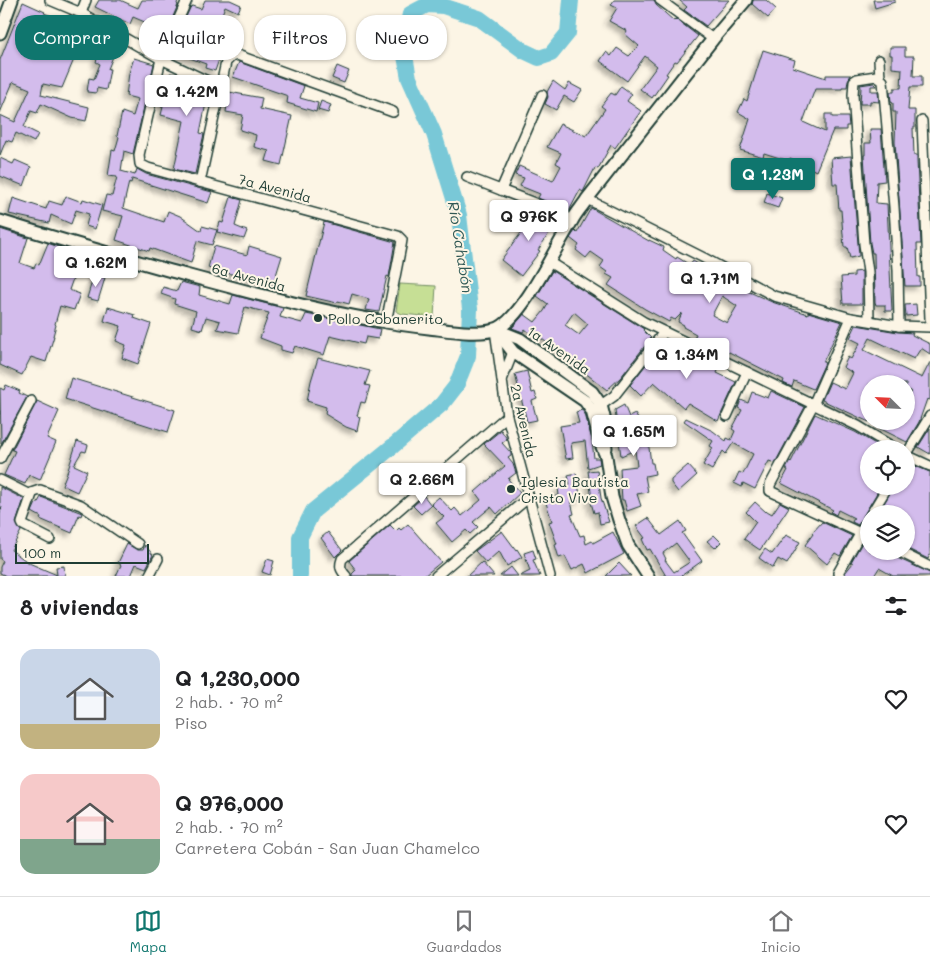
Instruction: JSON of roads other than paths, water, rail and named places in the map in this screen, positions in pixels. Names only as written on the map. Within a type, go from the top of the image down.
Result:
[{"type":"main road","points":[[0,34],[12,0]]},
{"type":"main road","points":[[490,330],[502,326],[516,313],[549,262],[572,220],[713,39],[746,0]]},
{"type":"main road","name":"6a Avenida","points":[[0,221],[89,249],[279,300],[386,323],[449,330],[490,330]]},
{"type":"main road","name":"1a Avenida","points":[[490,330],[513,352],[585,400],[604,417],[607,442],[606,456],[612,497],[618,520],[628,545],[648,576]]},
{"type":"main road","name":"1a Avenida","points":[[490,330],[520,339],[592,392],[596,408]]},
{"type":"street","points":[[50,0],[81,13],[139,46]]},
{"type":"street","points":[[81,13],[86,0]]},
{"type":"street","points":[[180,15],[187,0]]},
{"type":"street","points":[[660,0],[713,39]]},
{"type":"street","points":[[200,182],[226,62],[231,57],[237,55],[393,112]]},
{"type":"street","name":"7a Avenida","points":[[161,60],[139,155],[140,164],[148,168],[398,236],[402,240],[386,323]]},
{"type":"street","points":[[163,60],[220,87]]},
{"type":"street","points":[[879,60],[880,78],[883,81],[894,207],[899,326]]},
{"type":"street","points":[[868,320],[868,272],[864,244],[853,96],[854,81],[857,78],[876,76],[880,78]]},
{"type":"street","points":[[501,190],[542,95]]},
{"type":"street","points":[[922,121],[930,319]]},
{"type":"street","points":[[466,177],[555,211],[572,220]]},
{"type":"street","points":[[587,200],[704,258],[774,296],[851,318],[899,326],[930,327]]},
{"type":"street","points":[[549,262],[589,286],[614,304],[664,332],[858,426],[881,440]]},
{"type":"street","points":[[851,318],[812,405],[770,485],[770,491],[860,533]]},
{"type":"street","name":"2a Avenida","points":[[490,330],[507,416],[550,576]]},
{"type":"street","points":[[596,408],[614,396],[664,332]]},
{"type":"street","points":[[501,383],[513,352]]},
{"type":"street","points":[[727,416],[747,372]]},
{"type":"street","points":[[0,459],[31,401]]},
{"type":"street","points":[[346,576],[341,571],[340,565],[342,560],[507,416]]},
{"type":"street","points":[[915,440],[930,416]]},
{"type":"street","points":[[915,459],[930,466]]},
{"type":"street","points":[[0,480],[23,492],[32,494],[40,490],[80,505],[138,544]]},
{"type":"street","points":[[32,494],[22,523],[50,539]]},
{"type":"street","points":[[436,576],[529,497]]},
{"type":"street","points":[[840,576],[838,573],[860,542]]},
{"type":"street","points":[[148,576],[158,559]]},
{"type":"street","points":[[915,560],[930,567]]},
{"type":"waterway","name":"Río Cahabón","points":[[300,576],[300,537],[313,511],[442,404],[456,386],[468,356],[470,309],[459,215],[434,134],[409,78],[403,45],[410,14],[427,5],[443,6],[479,18],[524,51],[539,58],[551,54],[568,33],[571,0]]},
{"type":"place","name":"Pollo Cobanerito","points":[[318,318]]},
{"type":"place","name":"Iglesia Bautista Cristo Vive","points":[[511,489]]}]
